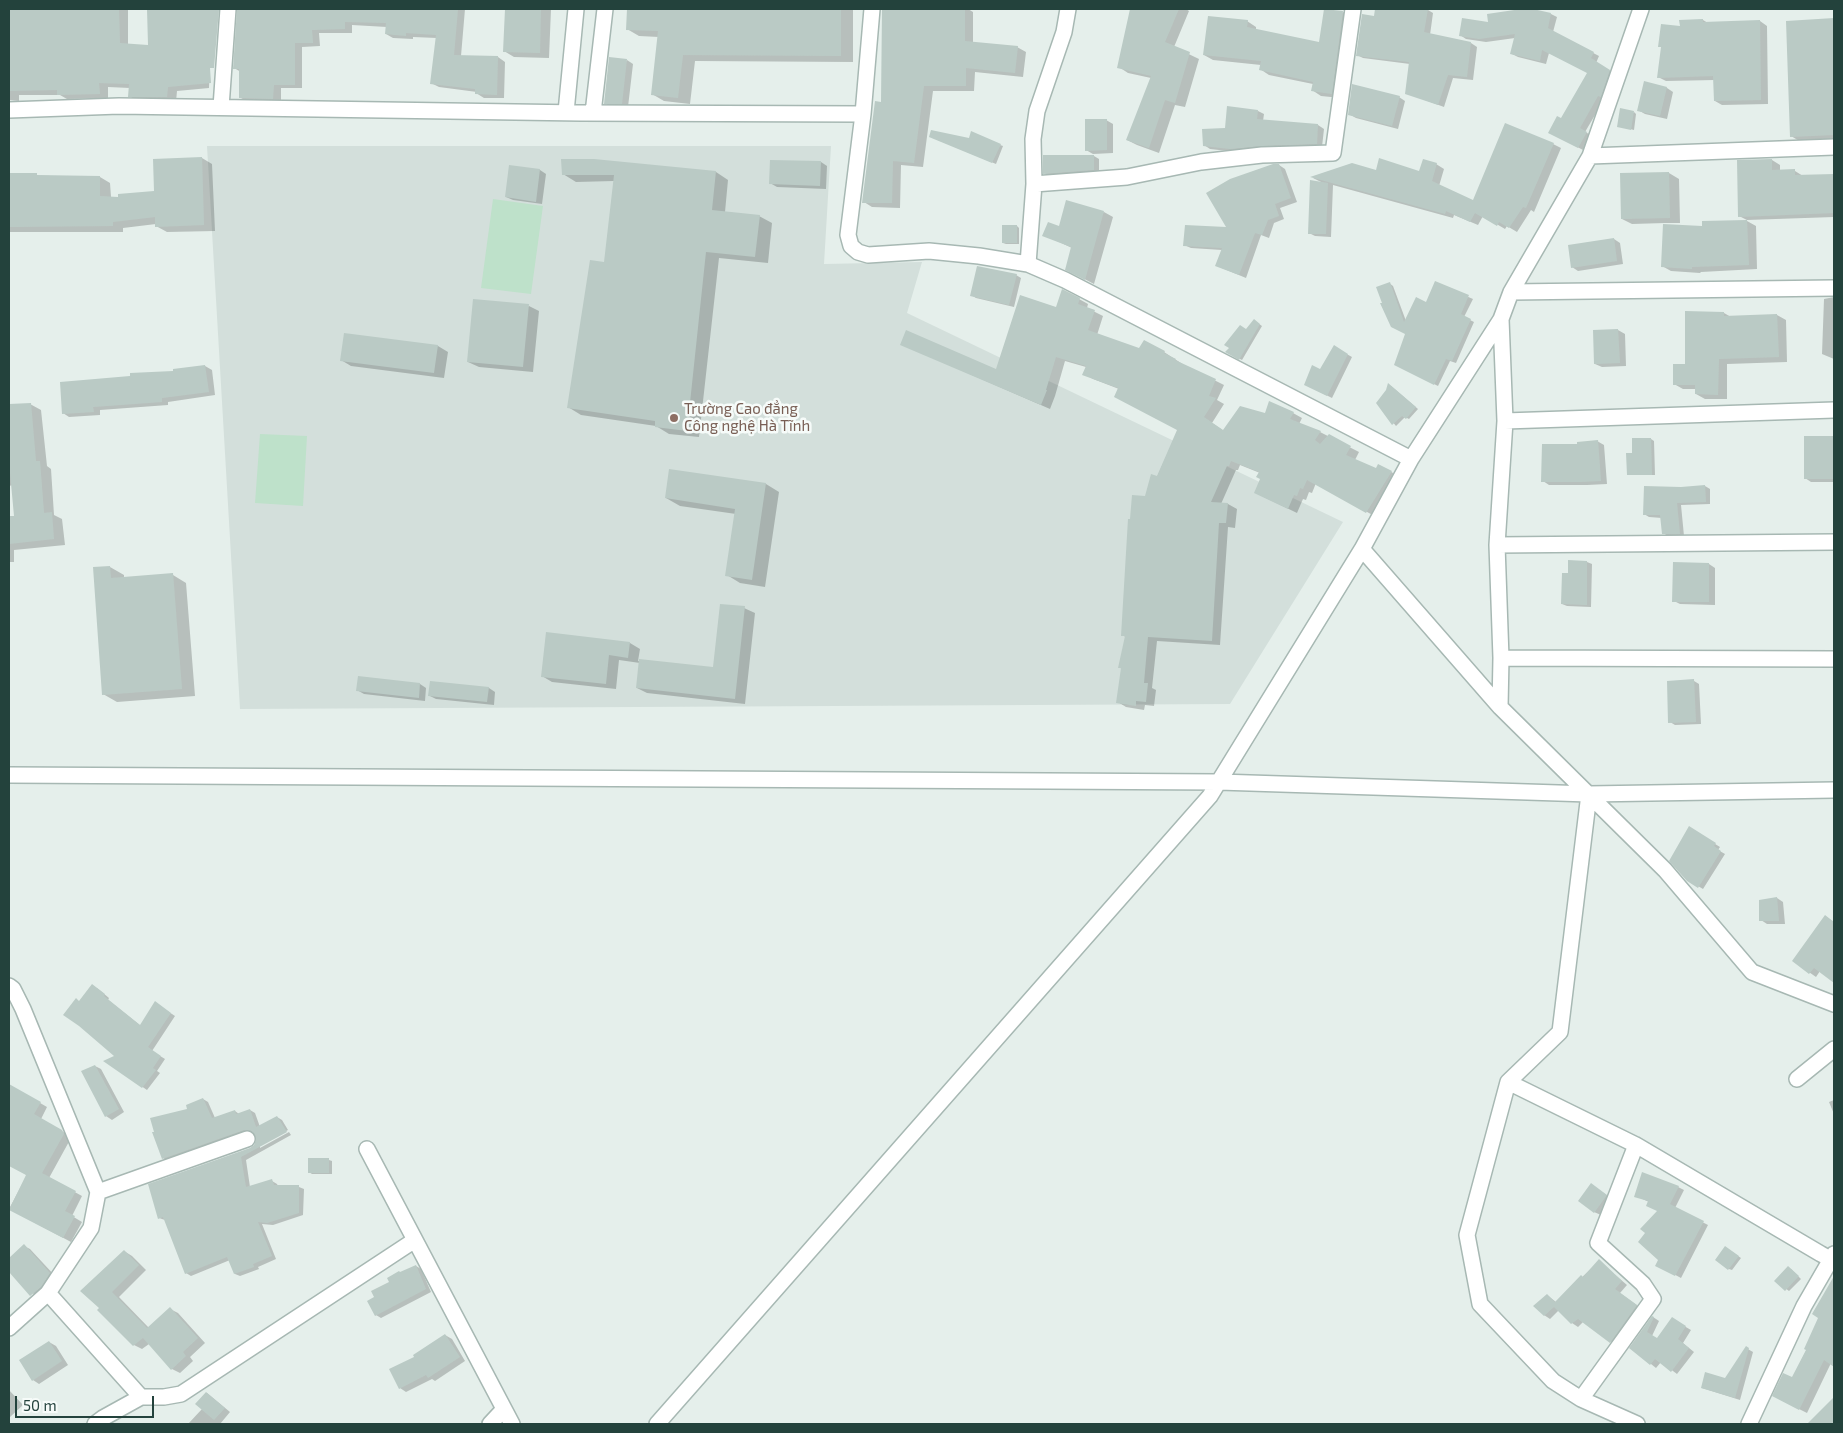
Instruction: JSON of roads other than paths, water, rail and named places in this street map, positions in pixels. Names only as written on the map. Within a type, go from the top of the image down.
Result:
[{"type":"street","points":[[221,107],[228,9]]},
{"type":"street","points":[[566,112],[576,9]]},
{"type":"street","points":[[593,113],[605,9]]},
{"type":"street","points":[[872,9],[863,114],[848,235],[851,246],[858,252],[868,256],[929,251],[979,256],[1028,264],[1065,280],[1412,459]]},
{"type":"street","points":[[1028,264],[1034,184],[1033,139],[1037,111],[1064,32],[1068,9]]},
{"type":"street","points":[[1034,184],[1126,177],[1201,162],[1262,155],[1333,154],[1353,9]]},
{"type":"street","points":[[657,1424],[1210,796],[1362,549],[1412,459],[1501,319],[1511,292],[1590,156],[1641,9]]},
{"type":"street","points":[[9,110],[118,106],[593,113],[863,114]]},
{"type":"street","points":[[1590,156],[1834,147]]},
{"type":"street","points":[[1511,292],[1834,288]]},
{"type":"street","points":[[1500,707],[1501,658],[1497,545],[1505,422],[1501,319]]},
{"type":"street","points":[[1505,422],[1834,410]]},
{"type":"street","points":[[1497,545],[1834,542]]},
{"type":"street","points":[[1362,549],[1500,707],[1665,870],[1752,972],[1834,1004]]},
{"type":"street","points":[[1501,658],[1834,659]]},
{"type":"street","points":[[9,775],[1219,782],[1589,794],[1834,790]]},
{"type":"street","points":[[1589,794],[1560,1032],[1508,1082],[1467,1235],[1480,1304],[1553,1381],[1581,1399],[1637,1424]]},
{"type":"street","points":[[9,986],[13,989],[24,1009],[98,1192],[91,1228],[48,1294],[9,1328]]},
{"type":"street","points":[[1797,1079],[1834,1050]]},
{"type":"street","points":[[1508,1082],[1636,1145],[1833,1258],[1804,1306],[1749,1424]]},
{"type":"street","points":[[98,1192],[247,1139]]},
{"type":"street","points":[[1581,1399],[1653,1299],[1643,1284],[1598,1243],[1636,1145]]},
{"type":"street","points":[[367,1149],[512,1424]]},
{"type":"street","points":[[95,1424],[141,1397],[164,1397],[181,1394],[415,1240]]},
{"type":"street","points":[[48,1294],[141,1397]]},
{"type":"street","points":[[490,1424],[504,1410]]},
{"type":"place","name":"Trường Cao đẳng Công nghệ Hà Tĩnh","points":[[674,418]]}]
